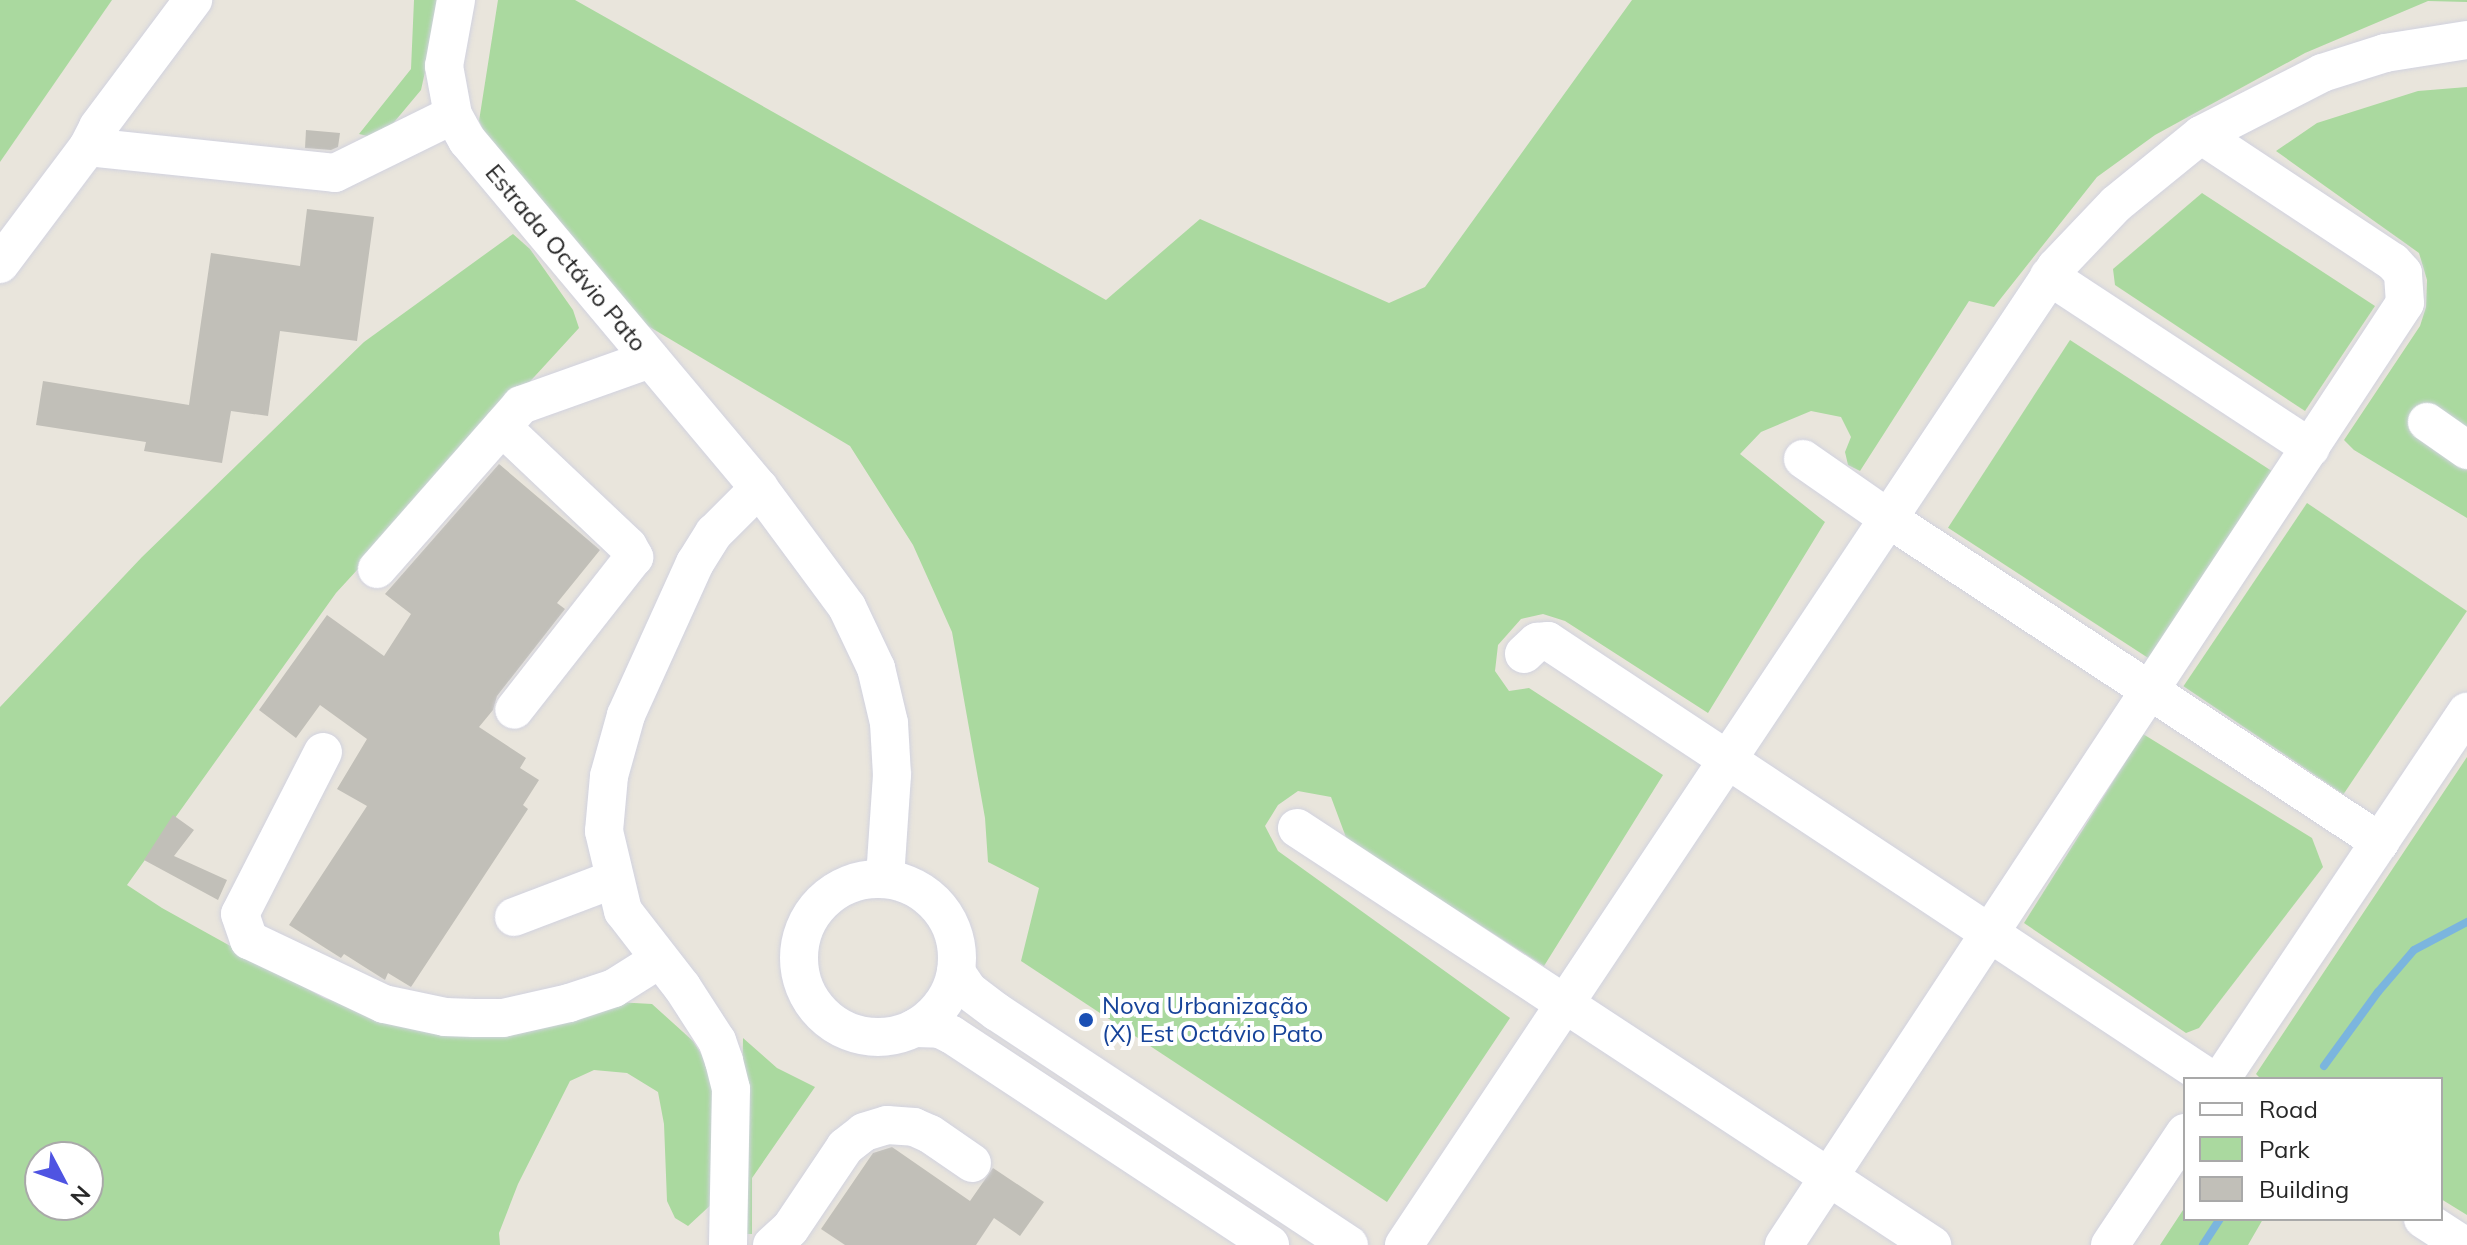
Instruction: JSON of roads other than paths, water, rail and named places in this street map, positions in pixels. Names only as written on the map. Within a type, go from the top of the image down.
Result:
[{"type":"street","points":[[0,264],[193,0]]},
{"type":"street","name":"Estrada Octávio Pato","points":[[456,0],[444,66],[453,115],[467,140],[759,488],[847,607],[876,668],[889,723],[892,775],[885,879]]},
{"type":"street","points":[[1404,1245],[2049,276],[2116,204],[2201,135],[2322,73],[2385,53],[2467,40]]},
{"type":"street","points":[[88,147],[335,173],[453,115]]},
{"type":"street","points":[[1784,1245],[2405,303],[2403,273],[2379,251],[2201,135]]},
{"type":"street","points":[[2049,276],[2311,448]]},
{"type":"street","points":[[377,569],[521,405],[650,359]]},
{"type":"street","points":[[2427,422],[2467,450]]},
{"type":"street","points":[[502,427],[628,546],[634,557],[514,710]]},
{"type":"street","points":[[1803,459],[1889,519],[2380,842]]},
{"type":"street","points":[[728,1245],[731,1089],[717,1041],[623,911],[604,831],[609,776],[626,715],[695,563],[714,533],[759,488]]},
{"type":"street","points":[[1524,654],[1537,642],[1548,641],[2207,1077]]},
{"type":"street","points":[[2222,1077],[2467,712]]},
{"type":"street","points":[[323,752],[240,914],[249,940],[384,1004],[445,1017],[503,1018],[569,1003],[614,988],[660,959]]},
{"type":"street","points":[[1297,828],[1932,1245]]},
{"type":"street","points":[[514,917],[614,879]]},
{"type":"street","points":[[915,1028],[941,1006],[956,972],[954,935],[941,910],[920,891],[885,879],[850,883],[821,903],[803,933],[799,968],[811,1001],[835,1025],[875,1037],[930,1027],[952,1035],[1180,1182],[1270,1245]]},
{"type":"street","points":[[956,972],[969,991],[997,1012],[1349,1245]]},
{"type":"street","points":[[772,1245],[790,1229],[845,1147],[864,1132],[887,1125],[914,1127],[930,1134],[972,1163]]},
{"type":"street","points":[[2110,1245],[2183,1136]]},
{"type":"street","points":[[2426,1221],[2463,1245]]},
{"type":"waterway","points":[[2324,1066],[2378,992],[2414,950],[2467,922]]},
{"type":"waterway","points":[[2203,1245],[2219,1221]]},
{"type":"place","name":"Nova Urbanização (X) Est Octávio Pato","points":[[1086,1020]]}]
